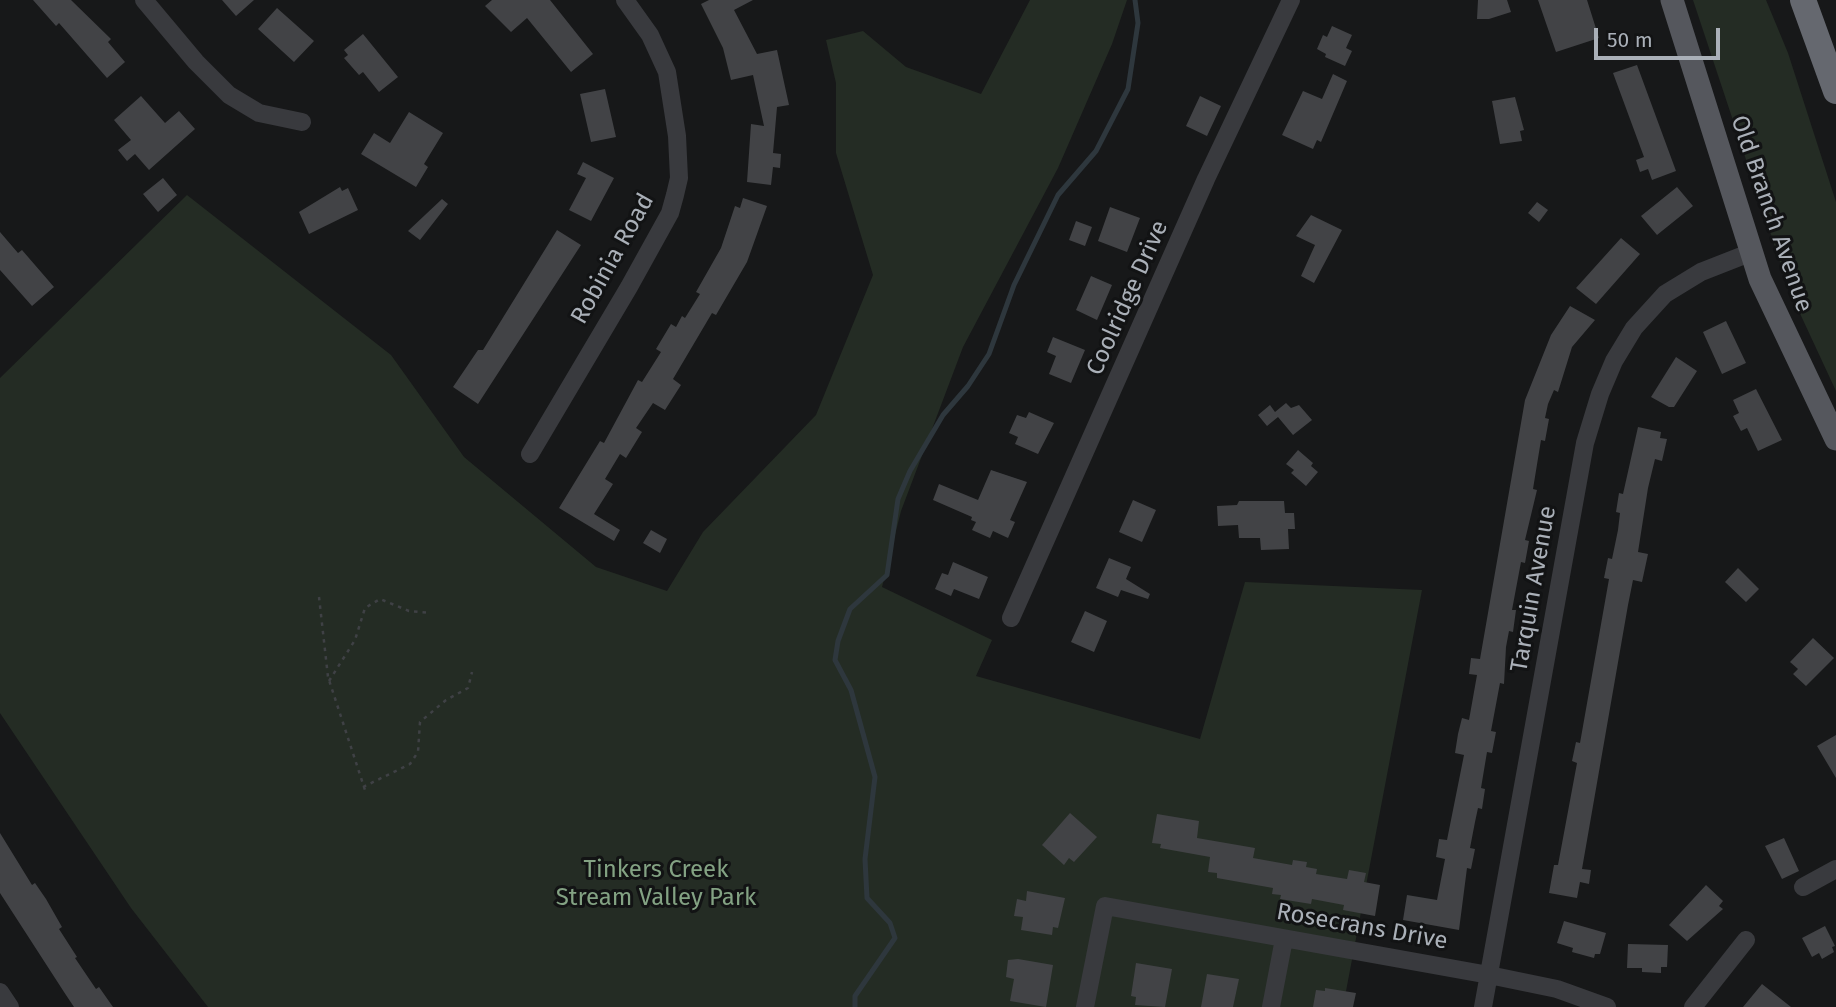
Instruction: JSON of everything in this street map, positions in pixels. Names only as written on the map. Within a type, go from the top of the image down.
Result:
[{"type":"highway","points":[[1803,0],[1836,91]]},
{"type":"main road","name":"Old Branch Avenue","points":[[1672,0],[1770,304],[1836,439]]},
{"type":"street","points":[[144,0],[196,62],[229,95],[267,116],[302,122]]},
{"type":"street","name":"Robinia Road","points":[[530,454],[629,287],[670,213],[676,195],[679,178],[677,135],[667,72],[650,36],[625,0]]},
{"type":"street","name":"Coolridge Drive","points":[[1011,618],[1206,179],[1292,0]]},
{"type":"street","name":"Tarquin Avenue","points":[[1483,1007],[1503,912],[1586,443],[1600,394],[1614,360],[1634,328],[1665,294],[1701,272],[1752,252]]},
{"type":"street","points":[[1803,887],[1836,869]]},
{"type":"street","name":"Rosecrans Drive","points":[[1085,1007],[1105,906],[1489,975],[1557,989],[1607,1007]]},
{"type":"street","points":[[1272,1007],[1284,939]]},
{"type":"street","points":[[1693,1007],[1746,940]]},
{"type":"street","points":[[0,992],[10,1007]]},
{"type":"path","points":[[319,597],[329,681],[364,789],[410,764],[418,752],[420,722],[446,700],[468,688],[472,673]]},
{"type":"path","points":[[329,681],[355,640],[365,608],[380,599],[409,611],[431,612]]},
{"type":"green space","name":"Tinkers Creek Stream Valley Park","points":[[1030,0],[1127,0],[1112,44],[1058,168],[963,347],[901,511],[882,587],[992,640],[976,676],[1200,739],[1245,582],[1422,590],[1343,1007],[208,1007],[131,908],[0,713],[0,378],[187,195],[391,355],[464,457],[596,567],[667,591],[703,532],[816,415],[873,275],[836,153],[836,83],[826,40],[863,31],[906,67],[981,94]]},
{"type":"green space","points":[[1693,0],[1766,0],[1788,53],[1836,202],[1836,391],[1790,292]]},
{"type":"building","points":[[33,0],[71,0],[111,39],[108,42],[125,62],[107,78],[59,23],[56,26]]},
{"type":"building","points":[[222,0],[254,0],[236,16]]},
{"type":"building","points":[[492,0],[550,0],[593,54],[571,72],[527,18],[511,32],[485,6]]},
{"type":"building","points":[[709,0],[753,0],[734,10],[757,54],[777,50],[789,105],[777,107],[773,153],[781,154],[780,168],[773,167],[771,185],[747,182],[751,124],[764,126],[753,75],[731,80],[723,48],[701,4]]},
{"type":"building","points":[[1478,0],[1507,0],[1511,12],[1489,19],[1477,19]]},
{"type":"building","points":[[1538,0],[1587,0],[1599,38],[1556,52]]},
{"type":"building","points":[[277,8],[314,41],[294,62],[258,29]]},
{"type":"building","points":[[1332,26],[1352,35],[1346,48],[1352,51],[1345,66],[1325,57],[1326,54],[1317,49],[1323,35],[1327,37]]},
{"type":"building","points":[[363,34],[398,77],[379,92],[363,72],[359,75],[344,58],[348,55],[344,50]]},
{"type":"building","points":[[1637,65],[1676,171],[1652,180],[1648,169],[1640,172],[1636,160],[1644,157],[1613,73]]},
{"type":"building","points":[[1333,74],[1347,81],[1321,142],[1317,140],[1313,149],[1282,135],[1303,91],[1322,99]]},
{"type":"building","points":[[605,89],[616,137],[591,142],[580,94]]},
{"type":"building","points":[[141,96],[165,123],[179,111],[195,129],[149,170],[135,154],[127,161],[118,150],[131,140],[114,120]]},
{"type":"building","points":[[1200,96],[1221,106],[1207,136],[1186,126]]},
{"type":"building","points":[[1515,97],[1524,130],[1520,131],[1522,141],[1500,144],[1492,101]]},
{"type":"building","points":[[409,112],[443,133],[424,164],[428,167],[416,187],[361,154],[374,133],[390,143]]},
{"type":"building","points":[[583,162],[614,178],[591,221],[569,210],[586,178],[577,174]]},
{"type":"building","points":[[163,178],[177,195],[158,212],[143,194]]},
{"type":"building","points":[[340,187],[342,191],[348,188],[358,210],[309,234],[299,212]]},
{"type":"building","points":[[1677,187],[1693,206],[1657,235],[1641,216]]},
{"type":"building","points":[[743,198],[767,206],[747,262],[716,315],[712,313],[673,379],[681,385],[665,410],[653,403],[636,428],[642,432],[626,458],[620,454],[605,479],[613,484],[594,514],[620,530],[614,541],[559,508],[600,441],[604,443],[638,380],[642,382],[661,352],[656,349],[671,324],[676,327],[682,316],[685,318],[700,294],[696,292],[721,248],[735,206],[740,208]]},
{"type":"building","points":[[442,199],[448,204],[420,240],[408,231]]},
{"type":"building","points":[[1537,202],[1548,210],[1539,222],[1528,213]]},
{"type":"building","points":[[1110,207],[1140,218],[1127,252],[1098,241]]},
{"type":"building","points":[[1311,215],[1342,230],[1314,283],[1301,276],[1315,245],[1296,236]]},
{"type":"building","points":[[1076,221],[1092,227],[1085,246],[1069,240]]},
{"type":"building","points":[[557,230],[581,245],[478,404],[453,387],[478,350],[483,350]]},
{"type":"building","points":[[0,232],[18,253],[22,250],[54,287],[32,306],[0,270]]},
{"type":"building","points":[[1621,238],[1640,254],[1596,304],[1576,288]]},
{"type":"building","points":[[1091,276],[1112,285],[1097,320],[1076,310]]},
{"type":"building","points":[[1570,306],[1595,320],[1572,347],[1558,392],[1554,390],[1548,404],[1545,418],[1549,419],[1545,441],[1541,440],[1533,489],[1537,490],[1525,540],[1529,541],[1525,563],[1521,562],[1512,610],[1516,610],[1513,632],[1509,631],[1506,647],[1504,684],[1500,683],[1491,731],[1496,732],[1492,753],[1487,752],[1481,788],[1485,789],[1482,809],[1478,808],[1470,848],[1475,849],[1471,869],[1467,868],[1459,930],[1403,920],[1407,895],[1437,900],[1445,859],[1436,857],[1439,839],[1447,840],[1464,755],[1455,753],[1462,718],[1469,720],[1477,675],[1469,674],[1471,658],[1480,659],[1525,400],[1551,335]]},
{"type":"building","points":[[1726,321],[1746,363],[1722,374],[1703,332]]},
{"type":"building","points":[[1053,337],[1085,350],[1071,383],[1049,374],[1056,356],[1047,352]]},
{"type":"building","points":[[1676,357],[1697,371],[1674,407],[1669,407],[1651,397]]},
{"type":"building","points":[[1756,389],[1782,440],[1758,451],[1747,428],[1741,431],[1733,416],[1739,413],[1733,400]]},
{"type":"building","points":[[1286,403],[1291,408],[1299,405],[1312,420],[1293,435],[1278,417],[1267,426],[1258,415],[1270,405],[1275,412]]},
{"type":"building","points":[[1029,412],[1054,423],[1038,454],[1015,444],[1018,437],[1009,433],[1017,415],[1026,418]]},
{"type":"building","points":[[1638,427],[1661,432],[1660,438],[1667,439],[1662,461],[1655,459],[1648,488],[1638,552],[1648,554],[1642,582],[1633,580],[1582,869],[1591,870],[1589,884],[1580,882],[1577,898],[1549,893],[1554,865],[1558,865],[1577,763],[1572,761],[1576,742],[1580,743],[1609,579],[1604,578],[1608,558],[1612,559],[1618,530],[1620,513],[1616,512],[1619,493],[1623,494]]},
{"type":"building","points":[[1298,450],[1313,463],[1311,466],[1318,472],[1306,486],[1291,473],[1294,470],[1286,464]]},
{"type":"building","points":[[991,470],[1027,482],[1010,520],[1015,522],[1008,538],[993,531],[990,538],[972,530],[976,522],[971,520],[972,517],[933,500],[939,484],[978,500]]},
{"type":"building","points":[[1133,500],[1156,510],[1142,542],[1119,532]]},
{"type":"building","points":[[1239,501],[1284,501],[1285,513],[1294,513],[1295,529],[1288,529],[1289,549],[1261,550],[1260,538],[1239,538],[1238,525],[1218,526],[1217,506],[1237,505]]},
{"type":"building","points":[[651,530],[667,539],[660,553],[643,543]]},
{"type":"building","points":[[1109,558],[1131,567],[1126,579],[1150,594],[1148,599],[1121,590],[1118,597],[1096,588]]},
{"type":"building","points":[[953,562],[988,577],[979,599],[954,589],[951,596],[935,589],[942,573],[948,575]]},
{"type":"building","points":[[1738,568],[1759,589],[1746,602],[1725,582]]},
{"type":"building","points":[[1085,611],[1107,621],[1094,652],[1071,642]]},
{"type":"building","points":[[1813,638],[1834,658],[1806,686],[1793,674],[1798,669],[1790,662]]},
{"type":"building","points":[[1836,735],[1836,778],[1817,746]]},
{"type":"building","points":[[1070,813],[1097,837],[1074,862],[1069,858],[1064,865],[1042,845]]},
{"type":"building","points":[[1157,814],[1199,821],[1197,838],[1255,848],[1253,858],[1292,865],[1293,860],[1307,862],[1306,867],[1317,869],[1316,874],[1347,879],[1349,870],[1366,873],[1364,882],[1380,885],[1375,916],[1343,910],[1344,905],[1312,899],[1311,904],[1280,899],[1281,895],[1272,894],[1273,888],[1217,878],[1217,873],[1208,872],[1210,857],[1160,848],[1161,844],[1152,843]]},
{"type":"building","points":[[0,833],[32,885],[35,883],[46,899],[62,927],[59,929],[77,957],[75,958],[96,989],[99,987],[113,1007],[74,1007],[64,992],[0,893]]},
{"type":"building","points":[[1784,838],[1799,871],[1782,879],[1765,846]]},
{"type":"building","points":[[1706,885],[1723,901],[1719,906],[1723,909],[1687,941],[1669,925]]},
{"type":"building","points":[[1027,891],[1065,898],[1058,928],[1053,927],[1052,935],[1021,930],[1023,917],[1014,916],[1017,899],[1026,901]]},
{"type":"building","points":[[1564,921],[1606,933],[1600,954],[1595,954],[1594,958],[1572,952],[1573,948],[1557,943]]},
{"type":"building","points":[[1825,926],[1835,946],[1832,947],[1834,952],[1822,959],[1819,953],[1812,957],[1802,938]]},
{"type":"building","points":[[1628,944],[1668,945],[1667,967],[1661,967],[1661,973],[1642,972],[1642,968],[1627,968]]},
{"type":"building","points":[[1008,960],[1053,965],[1046,1007],[1010,1001],[1014,979],[1006,977]]},
{"type":"building","points":[[1136,963],[1172,969],[1165,1007],[1135,1005],[1136,997],[1131,996]]},
{"type":"building","points":[[1207,974],[1239,979],[1233,1007],[1201,1007]]},
{"type":"building","points":[[1762,984],[1791,1007],[1743,1007]]},
{"type":"building","points":[[1325,988],[1356,993],[1353,1007],[1313,1007],[1316,990],[1325,991]]},
{"type":"waterway","points":[[855,1007],[855,996],[895,938],[890,923],[867,898],[865,859],[875,777],[851,690],[835,660],[838,641],[850,609],[887,575],[898,499],[910,471],[943,415],[968,386],[989,354],[1014,285],[1058,195],[1096,151],[1128,89],[1138,23],[1135,0]]}]
